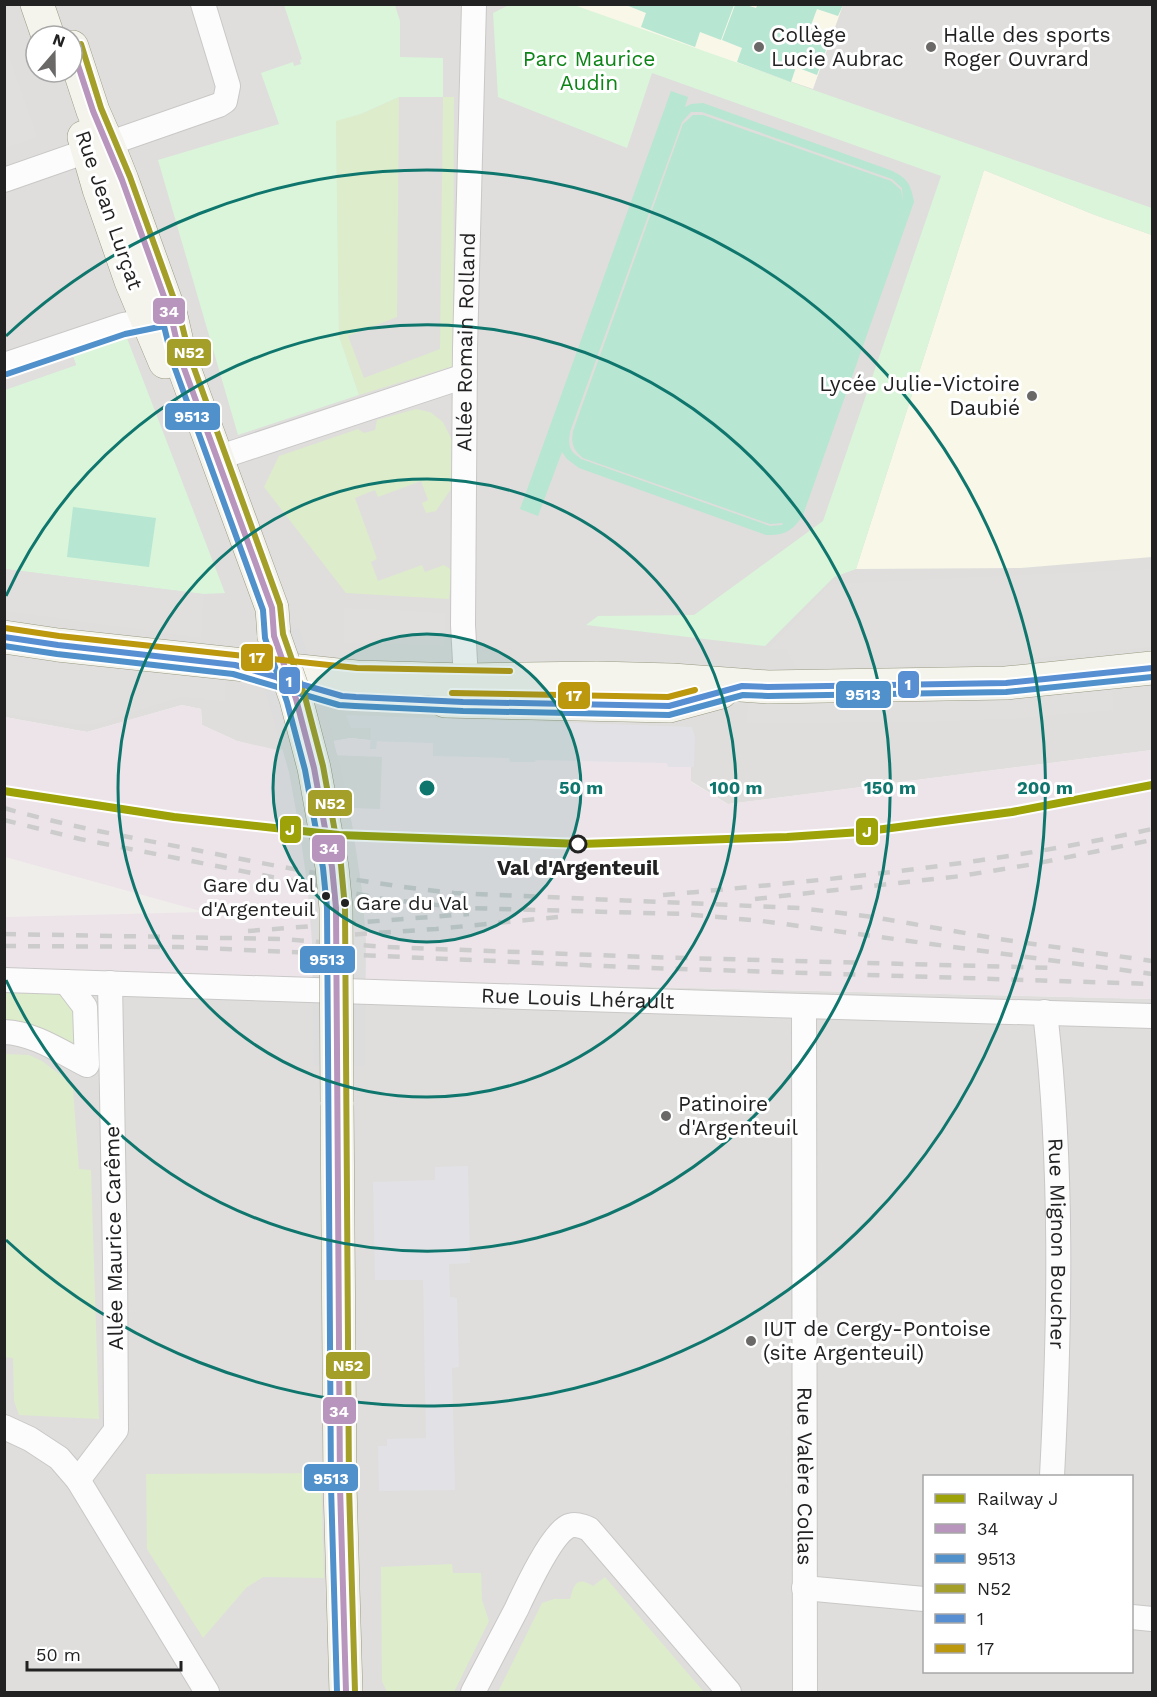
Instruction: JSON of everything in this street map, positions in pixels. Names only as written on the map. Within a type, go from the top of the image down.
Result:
[{"type":"street","points":[[37,4],[44,24]]},
{"type":"street","points":[[58,4],[64,24]]},
{"type":"street","points":[[4,180],[99,148],[225,101],[228,86],[203,4]]},
{"type":"street","name":"Allée Romain Rolland","points":[[466,680],[463,625],[465,376],[474,4]]},
{"type":"street","name":"Rue Jean Lurçat","points":[[66,84],[99,148],[160,319],[258,614],[274,636]]},
{"type":"street","name":"Rue Jean Lurçat","points":[[84,84],[93,111],[99,148]]},
{"type":"street","points":[[4,365],[123,325],[160,319]]},
{"type":"street","name":"Rue Jean Lurçat","points":[[160,319],[182,360],[272,608],[274,636]]},
{"type":"street","points":[[217,458],[465,376]]},
{"type":"street","points":[[274,636],[296,699],[314,768],[332,867],[336,908],[340,1486],[346,1692]]},
{"type":"street","points":[[4,637],[58,645],[356,677],[466,680],[597,678],[672,680],[768,687],[1006,683],[1152,668]]},
{"type":"street","points":[[235,665],[342,696],[463,702],[669,706],[742,686]]},
{"type":"street","name":"Rue Louis Lhérault","points":[[4,980],[1152,1016]]},
{"type":"street","points":[[4,1032],[35,1039],[87,1065],[85,1007],[66,982]]},
{"type":"street","points":[[85,1007],[107,983]]},
{"type":"street","name":"Allée Maurice Carême","points":[[78,1480],[116,1430],[115,1260],[107,983]]},
{"type":"street","name":"Rue Valère Collas","points":[[804,1006],[805,1692]]},
{"type":"street","name":"Rue Mignon Boucher","points":[[1045,1012],[1052,1073],[1057,1215],[1056,1388],[1052,1475]]},
{"type":"street","points":[[4,1427],[30,1439],[60,1458],[78,1480],[207,1692]]},
{"type":"street","points":[[473,1692],[545,1554],[567,1527],[575,1525],[589,1529],[729,1692]]},
{"type":"street","points":[[804,1588],[923,1599]]},
{"type":"street","points":[[1133,1617],[1152,1619]]},
{"type":"shaded area","name":"Collège Lucie Aubrac","points":[[563,4],[843,5],[813,89]]},
{"type":"shaded area","points":[[4,5],[1152,5],[1152,750],[728,804],[668,767],[668,754],[509,758],[451,756],[351,738],[278,751],[237,741],[202,725],[201,709],[182,705],[87,732],[5,717]]},
{"type":"shaded area","points":[[5,45],[37,137],[4,148]]},
{"type":"shaded area","name":"Lycée Julie-Victoire Daubié","points":[[984,170],[1095,215],[1152,235],[1152,557],[1021,568],[856,569]]},
{"type":"shaded area","points":[[71,351],[76,365],[5,390],[4,374]]},
{"type":"shaded area","points":[[5,569],[203,594],[201,638],[5,611]]},
{"type":"shaded area","points":[[1152,569],[1152,647],[1008,661],[798,669],[786,649],[769,649],[830,584]]},
{"type":"shaded area","points":[[344,608],[446,613],[444,646],[344,643]]},
{"type":"shaded area","points":[[5,649],[226,675],[225,701],[180,697],[96,724],[77,724],[5,714]]},
{"type":"shaded area","points":[[1112,683],[1113,710],[1022,718],[927,722],[747,723],[748,700]]},
{"type":"shaded area","points":[[182,705],[201,709],[202,725],[237,741],[278,750],[351,738],[451,743],[451,756],[510,758],[510,761],[529,750],[668,754],[668,767],[691,767],[691,782],[728,804],[1152,750],[1152,999],[5,969],[5,917],[204,912],[5,857],[5,717],[87,732]]},
{"type":"shaded area","points":[[346,715],[692,727],[695,737],[694,767],[668,767],[667,763],[536,760],[535,762],[510,762],[509,758],[433,756],[433,743],[377,741],[376,749],[370,749],[371,728],[351,728]]},
{"type":"shaded area","points":[[329,755],[382,757],[380,809],[327,807]]},
{"type":"shaded area","points":[[4,969],[1152,999],[1152,1692],[5,1692]]},
{"type":"shaded area","points":[[468,1166],[470,1263],[449,1264],[450,1297],[457,1298],[459,1367],[452,1368],[455,1490],[379,1491],[378,1446],[387,1446],[387,1439],[426,1438],[423,1280],[375,1280],[373,1182],[435,1180],[435,1167]]},
{"type":"green space","points":[[758,4],[843,5],[838,16],[817,9],[810,28],[831,36],[817,75],[796,67],[791,82],[737,62],[742,48],[722,40],[735,5],[756,8]]},
{"type":"green space","points":[[284,5],[395,5],[400,21],[400,57],[443,58],[443,97],[399,97],[361,114],[336,121],[339,336],[359,395],[238,435],[158,160],[279,124],[261,73],[293,62],[294,66],[301,64],[302,59]]},
{"type":"green space","name":"Parc Maurice Audin","points":[[509,5],[574,5],[1152,208],[1152,235],[1095,215],[984,170],[856,569],[834,577],[765,646],[586,625],[598,616],[694,615],[823,521],[941,176],[652,73],[627,148],[498,97],[493,13]]},
{"type":"green space","points":[[626,5],[734,5],[721,40],[700,32],[695,47],[641,27],[646,13]]},
{"type":"green space","points":[[671,91],[688,97],[685,107],[703,103],[887,169],[906,181],[911,189],[914,202],[803,515],[796,525],[783,533],[766,535],[579,468],[562,452],[538,516],[520,509]],"holes":[[[691,112],[702,112],[892,179],[902,188],[903,202],[901,190],[891,181],[703,115],[693,115],[683,124],[573,431],[573,443],[583,458],[770,524],[783,523],[782,525],[770,526],[581,459],[569,445],[570,432],[682,122]]]},
{"type":"green space","points":[[399,97],[397,317],[348,336],[364,378],[440,349],[443,97],[454,97],[453,366],[359,395],[339,336],[336,120],[361,114]]},
{"type":"green space","points":[[125,333],[225,593],[203,594],[5,569],[4,390],[76,365],[71,351]]},
{"type":"green space","points":[[416,409],[430,412],[443,422],[452,440],[451,489],[436,511],[426,513],[422,503],[428,500],[421,481],[378,497],[375,490],[355,498],[377,559],[371,562],[378,581],[422,565],[425,572],[444,565],[452,570],[449,599],[346,593],[264,487],[279,456],[358,429],[364,433],[375,430],[377,420]]},
{"type":"green space","points":[[73,507],[156,518],[149,567],[67,557]]},
{"type":"green space","points":[[5,988],[73,994],[75,1045],[5,1028]]},
{"type":"green space","points":[[5,1054],[29,1055],[42,1061],[61,1075],[73,1089],[79,1169],[91,1170],[99,1419],[19,1415],[14,1401],[13,1358],[4,1357]]},
{"type":"green space","points":[[321,1473],[324,1578],[263,1577],[246,1588],[203,1638],[147,1549],[146,1474]]},
{"type":"green space","points":[[452,1564],[453,1573],[481,1573],[482,1600],[489,1621],[454,1692],[387,1692],[382,1681],[381,1567]]},
{"type":"green space","points":[[605,1577],[704,1692],[498,1692],[542,1603],[554,1599],[570,1599],[577,1583],[583,1582],[593,1586]]},
{"type":"pier","points":[[299,628],[324,704],[340,766],[362,890],[366,941],[365,1066],[314,1066],[312,942],[299,827],[289,772],[250,644]]},
{"type":"railway","points":[[4,808],[77,827],[264,863],[422,889],[454,893],[800,908],[873,917],[999,939],[1152,961]]},
{"type":"railway","points":[[4,820],[80,839],[383,899],[465,908],[684,914],[762,921],[1152,974]]},
{"type":"railway","points":[[663,895],[970,862],[1091,842],[1152,829]]},
{"type":"railway","points":[[755,899],[961,876],[1152,840]]},
{"type":"railway","points":[[248,931],[469,914]]},
{"type":"railway","points":[[331,936],[558,917]]},
{"type":"railway","points":[[4,934],[282,939],[385,947],[648,957],[1054,968]]},
{"type":"railway","points":[[4,946],[179,947],[650,968],[1152,984]]},
{"type":"rail line","name":"J","points":[[4,791],[174,817],[339,835],[581,844],[787,837],[861,832],[1012,812],[1152,785]]},
{"type":"transit line","name":"N52","points":[[84,54],[101,108],[130,177],[179,313],[190,357],[280,605],[283,634],[305,697],[323,766],[341,865],[345,908],[349,1486],[355,1692]]},
{"type":"transit line","name":"34","points":[[84,84],[171,316],[181,360],[272,608],[274,636],[296,699],[314,768],[332,867],[336,908],[340,1486],[346,1692]]},
{"type":"transit line","name":"9513","points":[[7,374],[125,334],[164,326],[173,363],[263,610],[265,638],[287,702],[305,770],[323,868],[327,908],[331,1486],[337,1692]]},
{"type":"transit line","name":"17","points":[[5,628],[59,636],[357,668],[510,671]]},
{"type":"transit line","name":"1","points":[[4,637],[235,665],[342,696],[463,702],[669,706],[742,686],[1006,683],[1152,668]]},
{"type":"transit line","name":"9513","points":[[4,646],[233,674],[339,705],[463,711],[669,715],[743,695],[1006,692],[1152,677]]},
{"type":"transit line","name":"17","points":[[452,693],[668,697],[695,690]]},
{"type":"place","name":"Collège Lucie Aubrac","points":[[759,47]]},
{"type":"place","name":"Halle des sports Roger Ouvrard","points":[[931,47]]},
{"type":"place","name":"Lycée Julie-Victoire Daubié","points":[[1032,396]]},
{"type":"place","name":"Val d'Argenteuil","points":[[578,844]]},
{"type":"place","name":"Gare du Val d'Argenteuil","points":[[326,896]]},
{"type":"place","name":"Gare du Val","points":[[345,903]]},
{"type":"place","name":"Patinoire d'Argenteuil","points":[[666,1116]]},
{"type":"place","name":"IUT de Cergy-Pontoise (site Argenteuil)","points":[[751,1341]]}]
